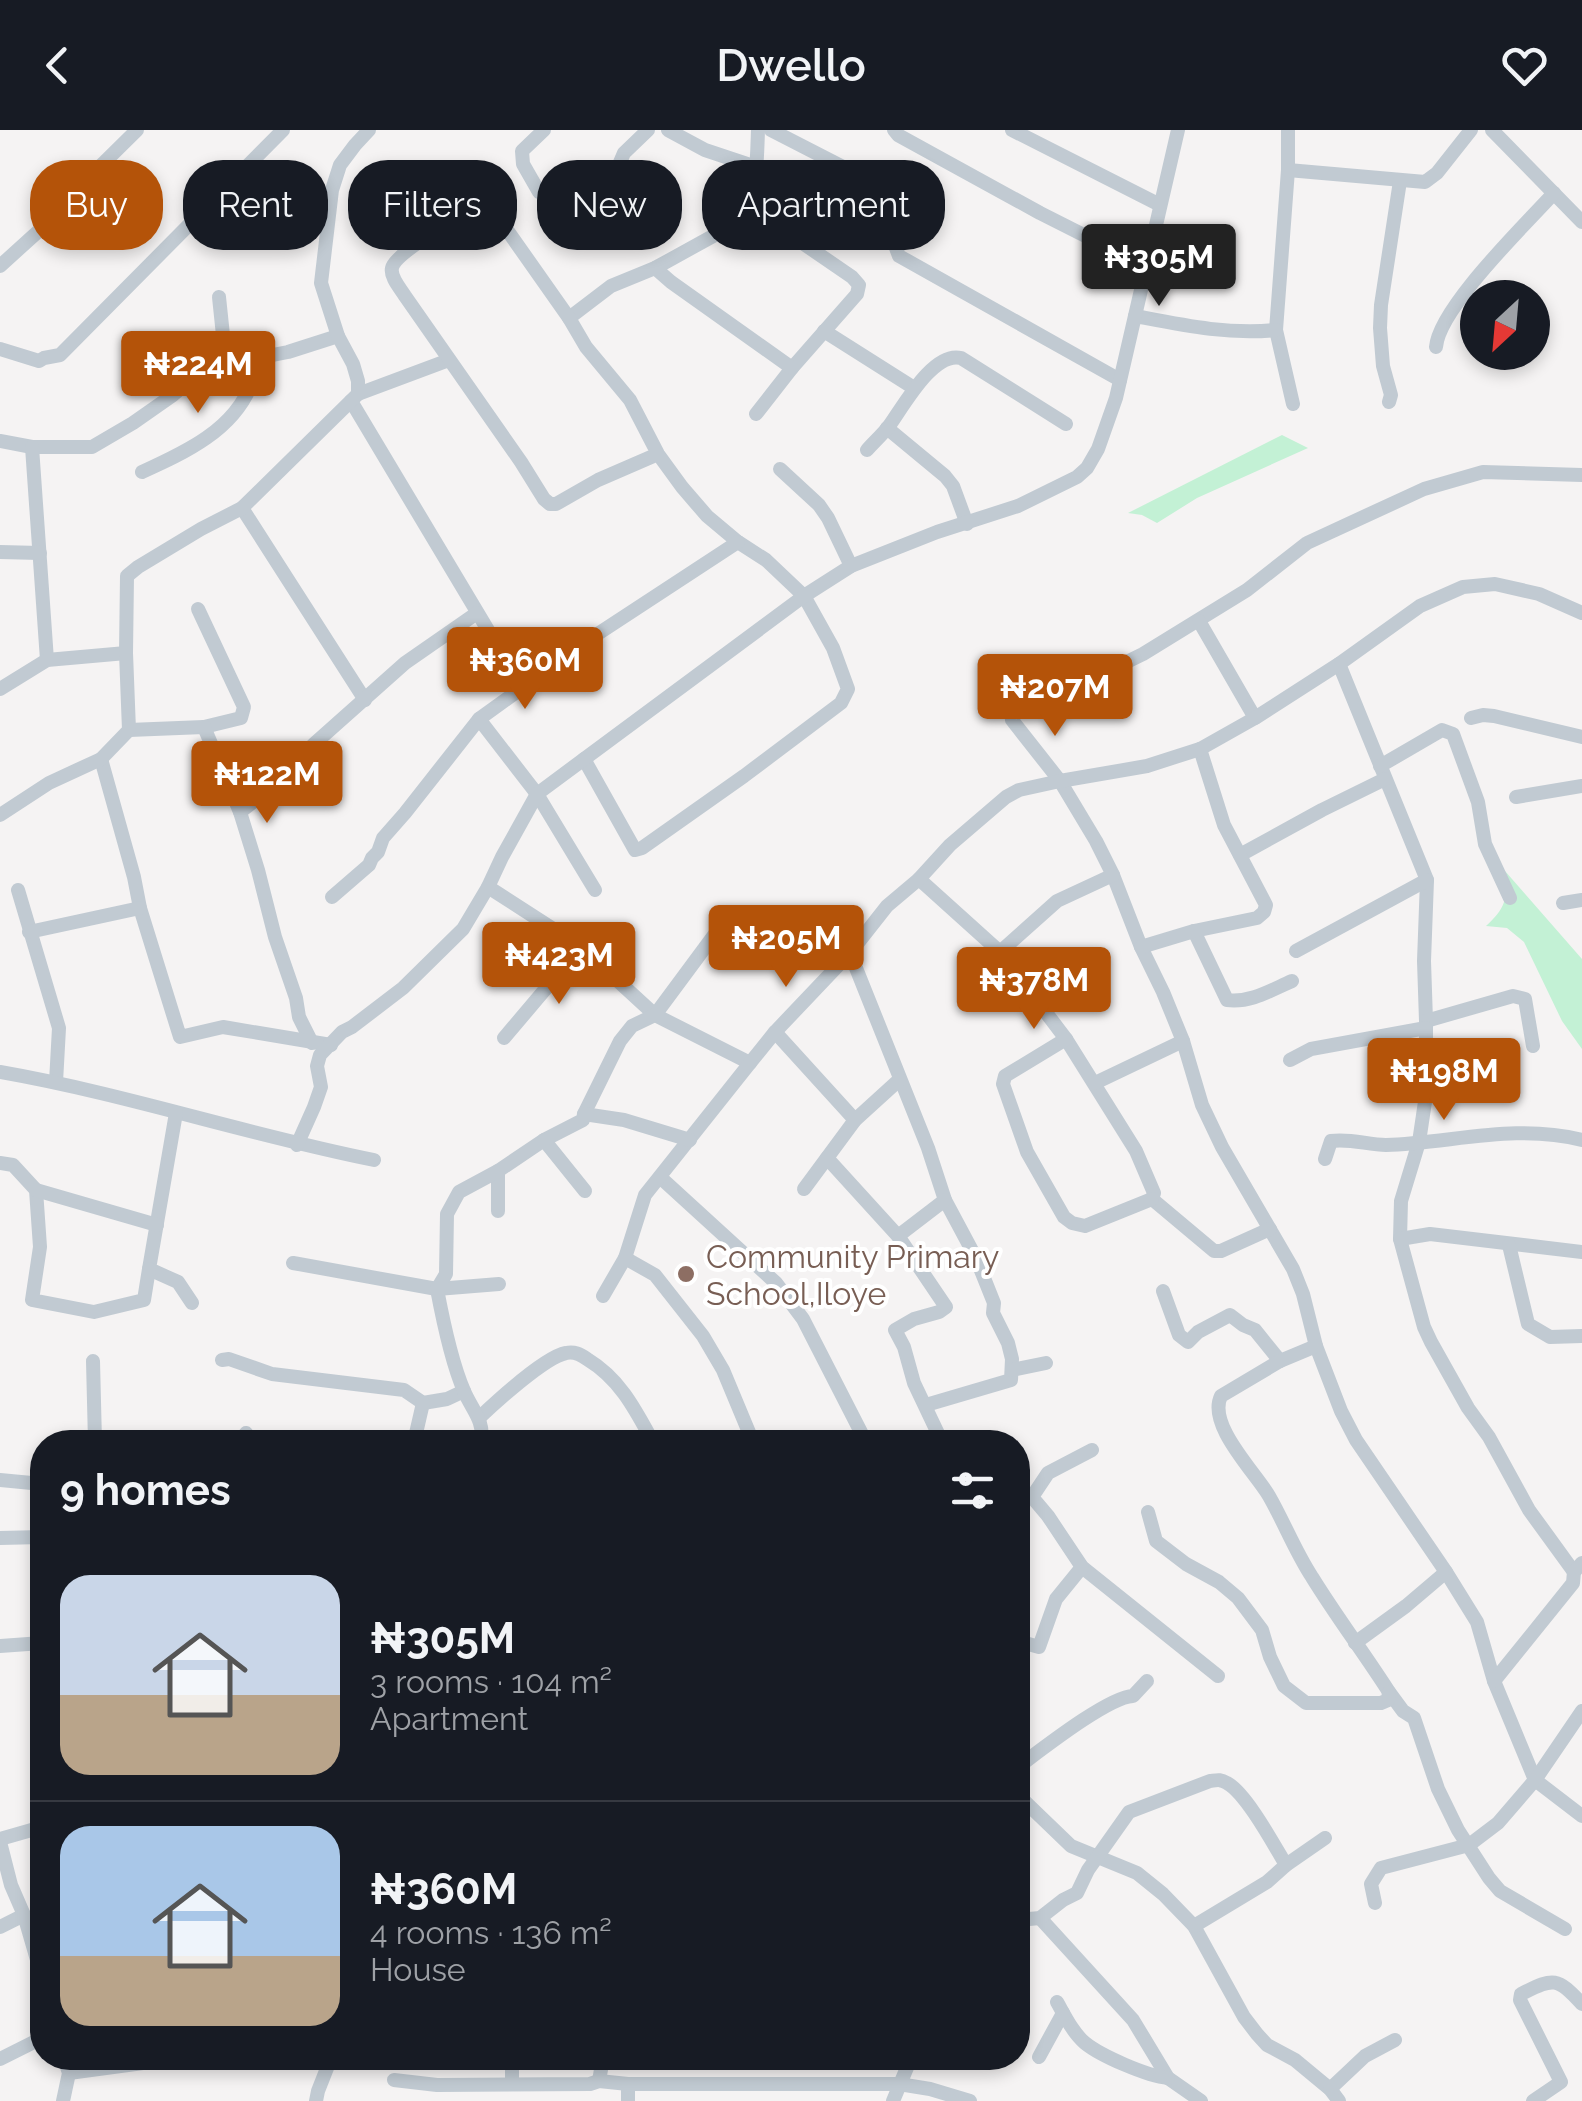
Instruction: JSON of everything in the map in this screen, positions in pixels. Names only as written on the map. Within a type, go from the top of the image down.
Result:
[{"type":"street","points":[[0,266],[53,218],[62,204],[137,130]]},
{"type":"street","points":[[0,349],[39,361],[60,355],[283,130]]},
{"type":"street","points":[[369,130],[340,166],[332,190],[321,283],[338,336],[353,364],[358,381],[355,398],[522,687]]},
{"type":"street","points":[[537,188],[523,164],[522,152],[544,130]]},
{"type":"street","points":[[621,160],[648,130]]},
{"type":"street","points":[[668,130],[735,160]]},
{"type":"street","points":[[756,160],[758,130]]},
{"type":"street","points":[[771,130],[890,194],[899,256],[1120,380]]},
{"type":"street","points":[[894,130],[1024,204],[1146,266]]},
{"type":"street","points":[[1012,130],[1033,135],[1160,204]]},
{"type":"street","points":[[297,1145],[321,1087],[317,1066],[320,1056],[342,1032],[403,988],[463,929],[538,794],[850,566],[1018,506],[1087,468],[1105,430],[1120,380],[1178,130]]},
{"type":"street","points":[[1288,130],[1276,330],[1293,404]]},
{"type":"street","points":[[1288,170],[1425,182],[1471,130]]},
{"type":"street","points":[[1499,133],[1581,219]]},
{"type":"street","points":[[1390,402],[1383,366],[1381,305],[1400,181]]},
{"type":"street","points":[[1436,347],[1444,324],[1468,290],[1554,193]]},
{"type":"street","points":[[569,318],[611,286],[702,243]]},
{"type":"street","points":[[517,244],[586,347],[630,400],[658,454],[708,516],[766,560],[804,596],[833,648],[848,689],[841,703],[744,776],[635,850],[584,760]]},
{"type":"street","points":[[407,250],[394,262],[394,278],[550,504],[658,454]]},
{"type":"street","points":[[756,414],[857,294],[859,284],[852,277],[813,250]]},
{"type":"street","points":[[655,268],[792,368]]},
{"type":"street","points":[[218,297],[226,364]]},
{"type":"street","points":[[1135,316],[1206,330],[1276,330]]},
{"type":"street","points":[[824,331],[914,388]]},
{"type":"street","points":[[0,441],[32,447],[92,447],[133,423],[199,373],[338,336]]},
{"type":"street","points":[[867,450],[914,388],[954,356],[1066,424]]},
{"type":"street","points":[[142,472],[199,445],[223,423],[252,382],[256,358]]},
{"type":"street","points":[[129,730],[127,576],[242,508],[355,398],[450,360]]},
{"type":"street","points":[[887,428],[945,476],[953,486],[967,524]]},
{"type":"street","points":[[32,447],[47,660]]},
{"type":"street","points":[[780,469],[819,505],[850,566]]},
{"type":"street","points":[[1582,475],[1482,472],[1424,489],[1307,543],[1247,590],[1144,654],[1098,676],[1018,700],[1012,710],[1012,720],[1060,781],[1113,875],[1183,1042],[1202,1105],[1222,1148],[1293,1269],[1341,1411],[1476,1622],[1494,1681],[1536,1780],[1582,1816]]},
{"type":"street","points":[[242,508],[365,700]]},
{"type":"street","points":[[332,898],[369,864],[383,838],[479,719],[593,637],[738,542]]},
{"type":"street","points":[[0,552],[40,553]]},
{"type":"street","points":[[603,1296],[624,1258],[645,1195],[775,1032],[850,953],[887,906],[919,879],[950,844],[1006,797],[1019,790],[1146,766],[1200,749],[1256,718],[1420,606],[1463,587],[1495,584],[1540,594],[1582,613]]},
{"type":"street","points":[[0,815],[49,783],[100,758],[129,730],[204,727],[241,718],[244,707],[198,609]]},
{"type":"street","points":[[240,812],[405,663],[477,613]]},
{"type":"street","points":[[1198,621],[1256,718]]},
{"type":"street","points":[[0,688],[47,660],[126,653]]},
{"type":"street","points":[[1339,664],[1427,880],[1426,1095],[1401,1202],[1400,1240],[1432,1342],[1530,1510],[1578,1567],[1573,1583],[1494,1681]]},
{"type":"street","points":[[1471,718],[1494,716],[1582,737]]},
{"type":"street","points":[[479,719],[538,794],[595,890]]},
{"type":"street","points":[[204,727],[240,812],[299,1018],[312,1043]]},
{"type":"street","points":[[1240,855],[1382,773],[1442,730],[1452,734],[1478,802],[1485,844],[1510,898]]},
{"type":"street","points":[[1141,947],[1257,918],[1264,912],[1266,905],[1224,825],[1200,749]]},
{"type":"street","points":[[100,758],[180,1037],[223,1027],[330,1045]]},
{"type":"street","points":[[1516,796],[1582,786]]},
{"type":"street","points":[[1000,952],[1057,902],[1113,875]]},
{"type":"street","points":[[919,879],[1000,952],[1066,1039],[1136,1151],[1154,1193],[1152,1199],[1085,1226],[1072,1224],[1064,1217],[1027,1152],[1003,1084],[1005,1076],[1066,1039]]},
{"type":"street","points":[[1296,951],[1427,880]]},
{"type":"street","points":[[488,887],[581,947],[655,1016],[750,1064]]},
{"type":"street","points":[[18,890],[59,1028],[56,1082]]},
{"type":"street","points":[[1563,902],[1582,900]]},
{"type":"street","points":[[29,932],[140,908]]},
{"type":"street","points":[[1194,931],[1227,1000],[1241,1002],[1292,981]]},
{"type":"street","points":[[483,1430],[464,1391],[437,1289],[446,1274],[447,1214],[459,1192],[583,1120],[620,1041],[632,1026],[655,1016],[715,934]]},
{"type":"street","points":[[504,1038],[581,947]]},
{"type":"street","points":[[850,953],[945,1200],[976,1258],[994,1303],[993,1313],[1008,1343],[1011,1380],[926,1405]]},
{"type":"street","points":[[1290,1060],[1312,1049],[1426,1025],[1512,996],[1525,1000],[1533,1046]]},
{"type":"street","points":[[775,1032],[856,1120]]},
{"type":"street","points":[[1094,1082],[1183,1042]]},
{"type":"street","points":[[0,1072],[56,1082],[297,1145],[374,1160]]},
{"type":"street","points":[[804,1188],[856,1120],[899,1080]]},
{"type":"street","points":[[36,1190],[40,1247],[32,1300],[94,1312],[144,1300],[176,1113]]},
{"type":"street","points":[[584,1114],[624,1120],[690,1140]]},
{"type":"street","points":[[1325,1159],[1331,1141],[1342,1139],[1382,1145],[1491,1133],[1582,1140]]},
{"type":"street","points":[[544,1140],[585,1190]]},
{"type":"street","points":[[827,1158],[898,1236],[946,1307],[894,1330],[937,1430]]},
{"type":"street","points":[[0,1162],[13,1166],[36,1190],[157,1225]]},
{"type":"street","points":[[498,1171],[498,1211]]},
{"type":"street","points":[[661,1178],[776,1283],[816,1343],[860,1430]]},
{"type":"street","points":[[1152,1199],[1214,1250],[1221,1251],[1270,1229]]},
{"type":"street","points":[[898,1236],[945,1200]]},
{"type":"street","points":[[1400,1240],[1430,1234],[1582,1252]]},
{"type":"street","points":[[1509,1245],[1528,1324],[1550,1337],[1582,1336]]},
{"type":"street","points":[[624,1258],[655,1275],[703,1336],[723,1370],[748,1430]]},
{"type":"street","points":[[293,1263],[437,1289],[499,1284]]},
{"type":"street","points":[[149,1269],[178,1282],[192,1302]]},
{"type":"street","points":[[1163,1292],[1179,1334],[1188,1342],[1230,1314],[1255,1330],[1280,1361]]},
{"type":"street","points":[[1316,1346],[1280,1361],[1221,1396],[1218,1414],[1239,1456],[1267,1492],[1309,1574],[1392,1698],[1414,1718],[1438,1788],[1458,1830],[1500,1892],[1565,1929]]},
{"type":"street","points":[[479,1418],[514,1386],[559,1354],[571,1351],[610,1374],[647,1430]]},
{"type":"street","points":[[222,1360],[272,1374],[404,1390],[422,1403],[448,1399],[464,1391]]},
{"type":"street","points":[[93,1361],[95,1430]]},
{"type":"street","points":[[1012,1370],[1046,1363]]},
{"type":"street","points":[[416,1430],[422,1403]]},
{"type":"street","points":[[641,1430],[644,1424]]},
{"type":"street","points":[[1030,1493],[1048,1473],[1092,1450]]},
{"type":"street","points":[[0,1480],[30,1483]]},
{"type":"street","points":[[1030,1503],[1048,1516],[1082,1567],[1218,1676]]},
{"type":"street","points":[[1148,1512],[1156,1541],[1238,1598],[1262,1630],[1284,1686],[1294,1694],[1306,1703],[1381,1703],[1392,1698]]},
{"type":"street","points":[[0,1538],[30,1537]]},
{"type":"street","points":[[1030,1644],[1039,1646],[1056,1599],[1082,1567]]},
{"type":"street","points":[[1355,1642],[1446,1572]]},
{"type":"street","points":[[0,1646],[30,1644]]},
{"type":"street","points":[[1030,1759],[1123,1696],[1133,1696],[1147,1682]]},
{"type":"street","points":[[1375,1903],[1371,1884],[1381,1868],[1469,1845],[1498,1823],[1536,1780],[1582,1712]]},
{"type":"street","points":[[1030,1919],[1040,1918],[1078,1893],[1088,1870],[1130,1812],[1210,1781],[1232,1786],[1286,1865]]},
{"type":"street","points":[[1030,1807],[1063,1840],[1082,1852],[1137,1873],[1163,1894],[1194,1926],[1256,2034],[1334,2095],[1365,2056],[1395,2040]]},
{"type":"street","points":[[30,1831],[0,1840],[10,1885],[30,1936]]},
{"type":"street","points":[[1194,1926],[1267,1882],[1325,1838]]},
{"type":"street","points":[[0,1927],[24,1916]]},
{"type":"street","points":[[1040,1918],[1133,2020],[1168,2078],[1201,2101]]},
{"type":"street","points":[[1533,2101],[1561,2082],[1520,2000],[1522,1994],[1548,1981],[1564,1986],[1582,2004]]},
{"type":"street","points":[[1040,2057],[1060,2008],[1078,2037],[1091,2047],[1152,2075],[1168,2078]]},
{"type":"street","points":[[0,2059],[30,2044]]},
{"type":"street","points":[[63,2101],[66,2070]]},
{"type":"street","points":[[316,2101],[326,2070]]},
{"type":"street","points":[[512,2070],[512,2084]]},
{"type":"street","points":[[599,2081],[601,2070]]},
{"type":"street","points":[[893,2101],[905,2070]]},
{"type":"street","points":[[394,2080],[533,2085],[599,2081],[899,2084],[970,2101]]},
{"type":"street","points":[[442,2101],[444,2084]]},
{"type":"street","points":[[628,2084],[628,2101]]},
{"type":"street","points":[[530,2101],[533,2085]]},
{"type":"green space","points":[[1282,435],[1308,448],[1197,498],[1157,523],[1128,513]]},
{"type":"green space","points":[[1505,871],[1582,959],[1582,1049],[1562,1021],[1524,942],[1507,928],[1486,926],[1504,902]]},
{"type":"place","name":"Community Primary School,Iloye","points":[[686,1274]]}]
